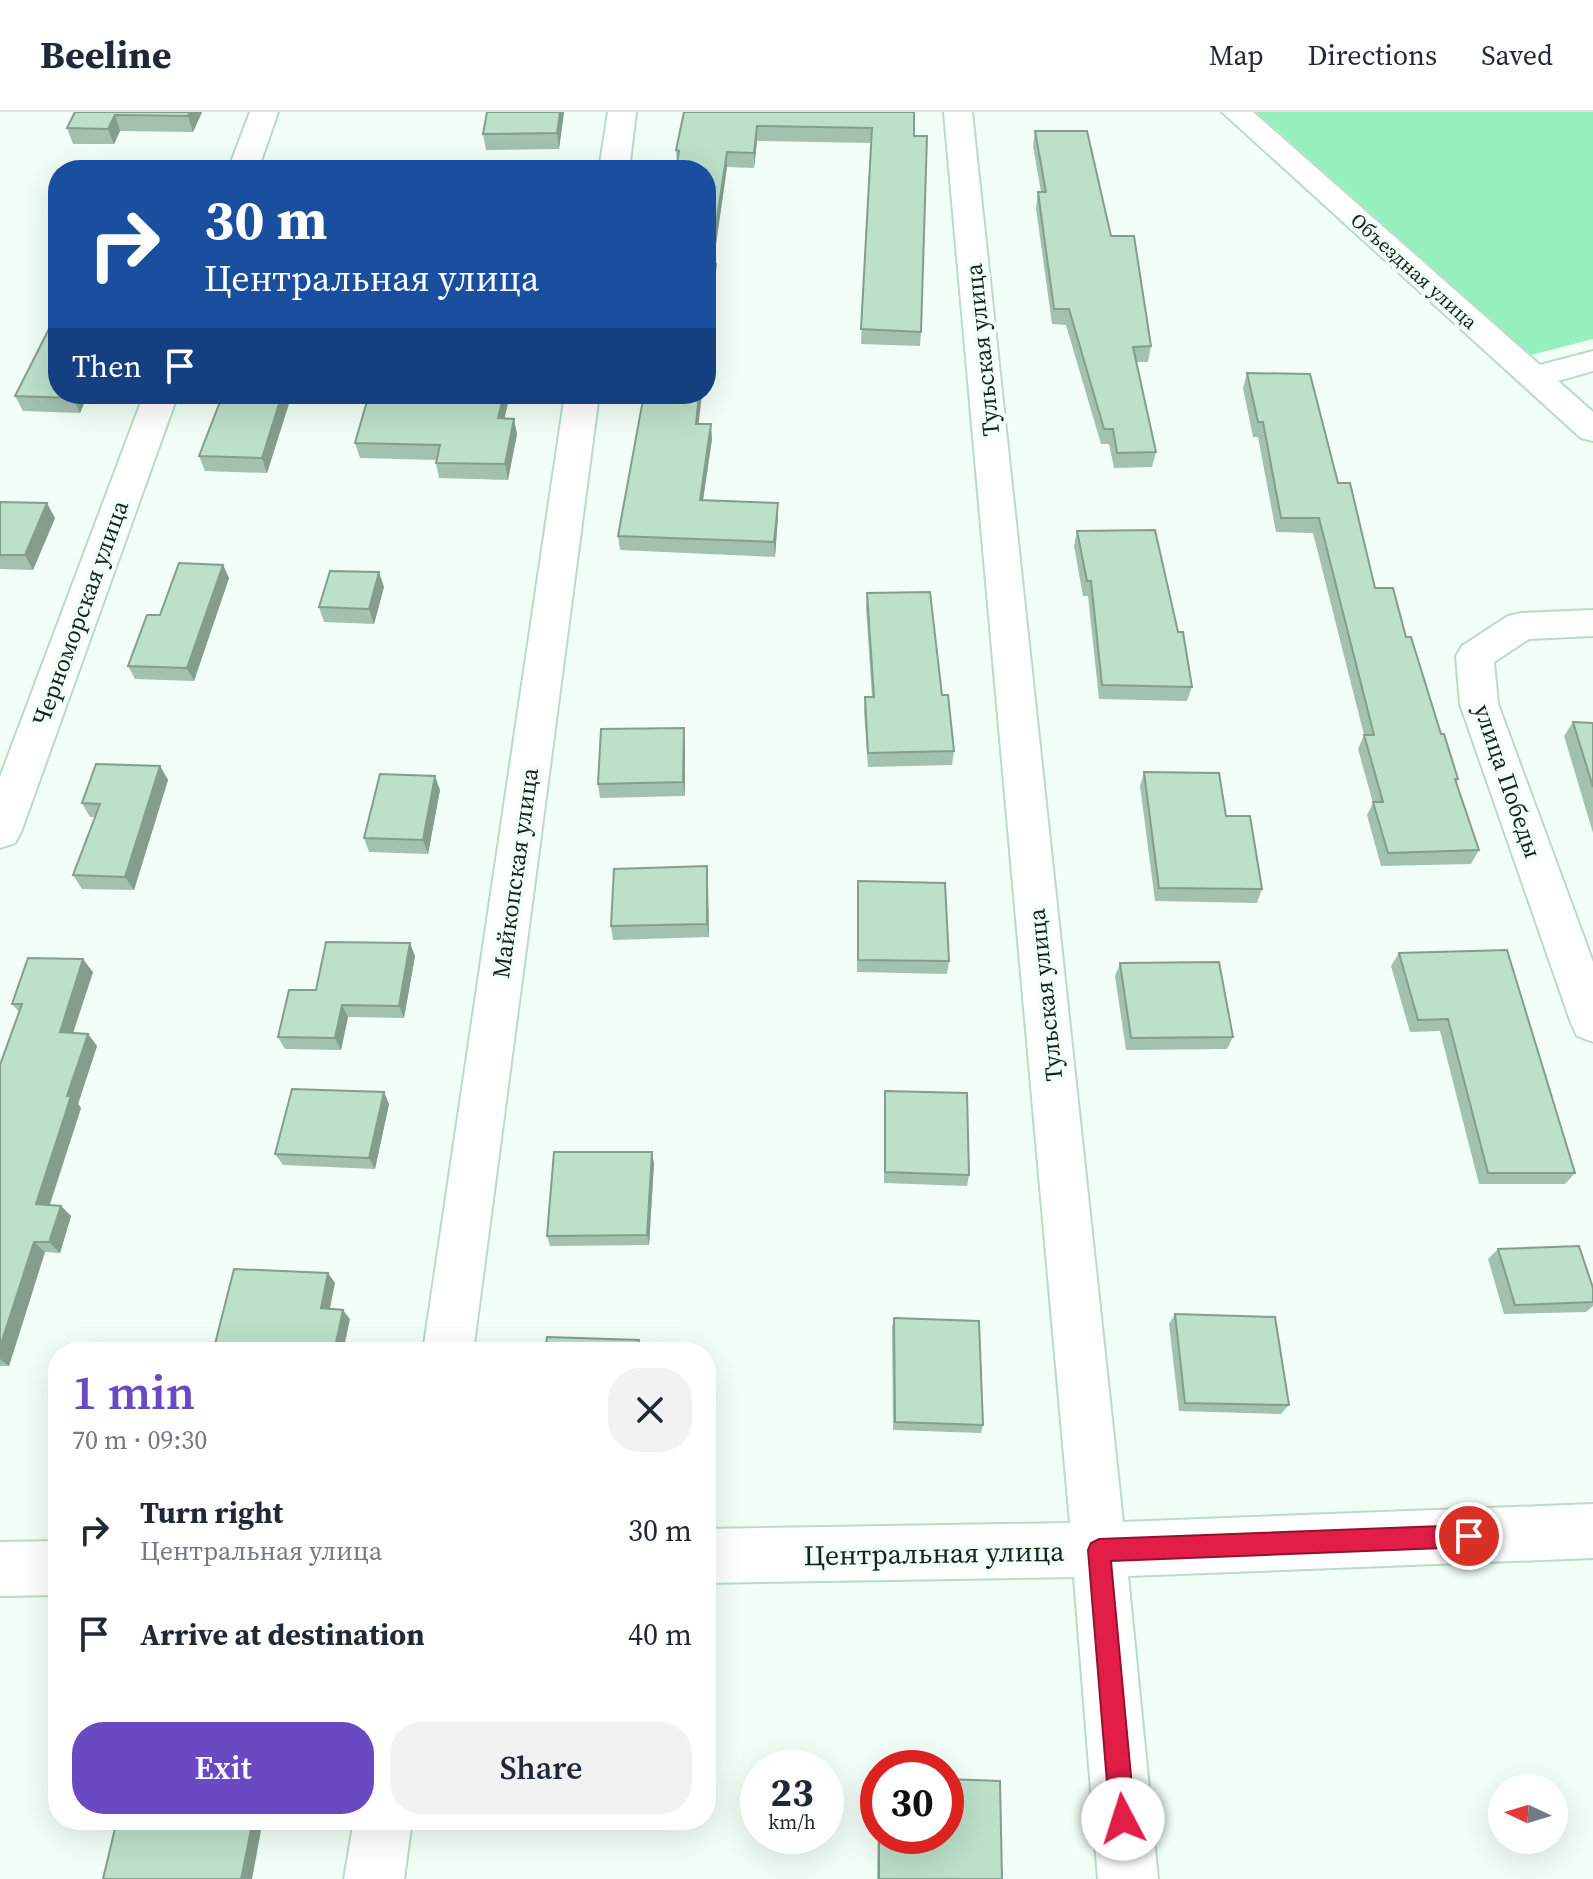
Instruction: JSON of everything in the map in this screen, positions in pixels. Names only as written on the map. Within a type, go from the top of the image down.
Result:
[{"type":"street","points":[[247,160],[264,112]]},
{"type":"street","points":[[615,160],[622,112]]},
{"type":"street","name":"Тульская улица","points":[[958,112],[1099,1550],[1128,1879]]},
{"type":"street","name":"Объездная улица","points":[[1236,112],[1593,430]]},
{"type":"street","points":[[1533,377],[1593,361]]},
{"type":"street","name":"Черноморская улица","points":[[0,832],[157,404]]},
{"type":"street","name":"Майкопская улица","points":[[449,1342],[581,404]]},
{"type":"street","name":"улица Победы","points":[[1593,623],[1521,626],[1475,656],[1479,704],[1593,1023]]},
{"type":"street","name":"Центральная улица","points":[[716,1556],[1099,1550],[1593,1531]]},
{"type":"street","points":[[0,1569],[48,1568]]},
{"type":"street","points":[[374,1879],[381,1830]]},
{"type":"green space","points":[[1256,112],[1593,112],[1593,339],[1531,355]]},
{"type":"building","points":[[75,112],[190,112],[188,116],[115,115],[108,129],[67,128]]},
{"type":"building","points":[[487,112],[560,112],[557,133],[483,134]]},
{"type":"building","points":[[684,112],[914,112],[914,136],[927,136],[921,332],[861,329],[872,128],[757,126],[754,153],[727,152],[716,224],[716,160],[678,160],[679,151],[676,150]]},
{"type":"building","points":[[1035,131],[1087,131],[1111,236],[1134,236],[1151,346],[1133,347],[1156,452],[1117,453],[1113,429],[1104,429],[1069,309],[1054,309],[1038,192],[1046,192]]},
{"type":"building","points":[[48,331],[48,397],[15,396]]},
{"type":"building","points":[[1247,373],[1310,374],[1338,483],[1350,483],[1375,588],[1393,588],[1406,637],[1411,637],[1479,850],[1388,853],[1373,802],[1383,802],[1364,735],[1374,735],[1319,518],[1281,518],[1263,422],[1258,422]]},
{"type":"building","points":[[219,404],[279,404],[262,458],[199,456]]},
{"type":"building","points":[[366,404],[502,404],[498,418],[514,419],[505,464],[436,463],[440,445],[355,443]]},
{"type":"building","points":[[642,404],[698,404],[696,424],[711,424],[700,500],[778,503],[774,542],[618,536]]},
{"type":"building","points":[[0,502],[47,503],[25,555],[0,555]]},
{"type":"building","points":[[1155,530],[1178,632],[1183,632],[1192,687],[1102,685],[1091,581],[1087,581],[1077,531]]},
{"type":"building","points":[[179,563],[223,565],[187,668],[128,666],[147,615],[160,615]]},
{"type":"building","points":[[330,571],[379,572],[369,609],[319,607]]},
{"type":"building","points":[[930,592],[942,695],[948,695],[954,751],[868,753],[865,697],[874,697],[867,593]]},
{"type":"building","points":[[1573,722],[1593,723],[1593,787]]},
{"type":"building","points":[[684,728],[683,782],[598,784],[601,729]]},
{"type":"building","points":[[96,764],[160,766],[125,877],[73,875],[100,804],[82,803]]},
{"type":"building","points":[[1144,772],[1219,773],[1226,816],[1250,816],[1262,889],[1159,888]]},
{"type":"building","points":[[380,774],[435,776],[423,840],[364,838]]},
{"type":"building","points":[[707,866],[707,924],[611,926],[614,869]]},
{"type":"building","points":[[858,881],[945,883],[949,961],[858,960]]},
{"type":"building","points":[[326,942],[410,943],[399,1006],[342,1005],[335,1038],[278,1037],[289,990],[316,990]]},
{"type":"building","points":[[1507,950],[1575,1173],[1488,1173],[1448,1019],[1418,1020],[1399,953]]},
{"type":"building","points":[[28,958],[83,959],[60,1032],[88,1034],[36,1204],[61,1206],[49,1242],[34,1242],[0,1347],[0,1065],[22,1004],[12,1004]]},
{"type":"building","points":[[1219,962],[1233,1037],[1131,1038],[1120,963]]},
{"type":"building","points":[[292,1089],[384,1092],[369,1158],[275,1154]]},
{"type":"building","points":[[885,1091],[967,1093],[969,1175],[885,1172]]},
{"type":"building","points":[[554,1152],[652,1152],[647,1235],[547,1236]]},
{"type":"building","points":[[1579,1246],[1593,1288],[1593,1302],[1515,1305],[1498,1249]]},
{"type":"building","points":[[234,1269],[328,1273],[321,1308],[343,1310],[336,1342],[216,1342]]},
{"type":"building","points":[[1175,1314],[1275,1317],[1289,1405],[1185,1403]]},
{"type":"building","points":[[894,1318],[979,1321],[983,1425],[895,1422]]},
{"type":"building","points":[[547,1337],[639,1340],[639,1342],[546,1342]]},
{"type":"building","points":[[964,1780],[1000,1781],[1002,1879],[879,1879],[879,1854],[964,1854]]},
{"type":"building","points":[[115,1830],[251,1830],[241,1879],[103,1879]]},
{"type":"route","points":[[1123,1819],[1099,1550],[1469,1536]]}]
